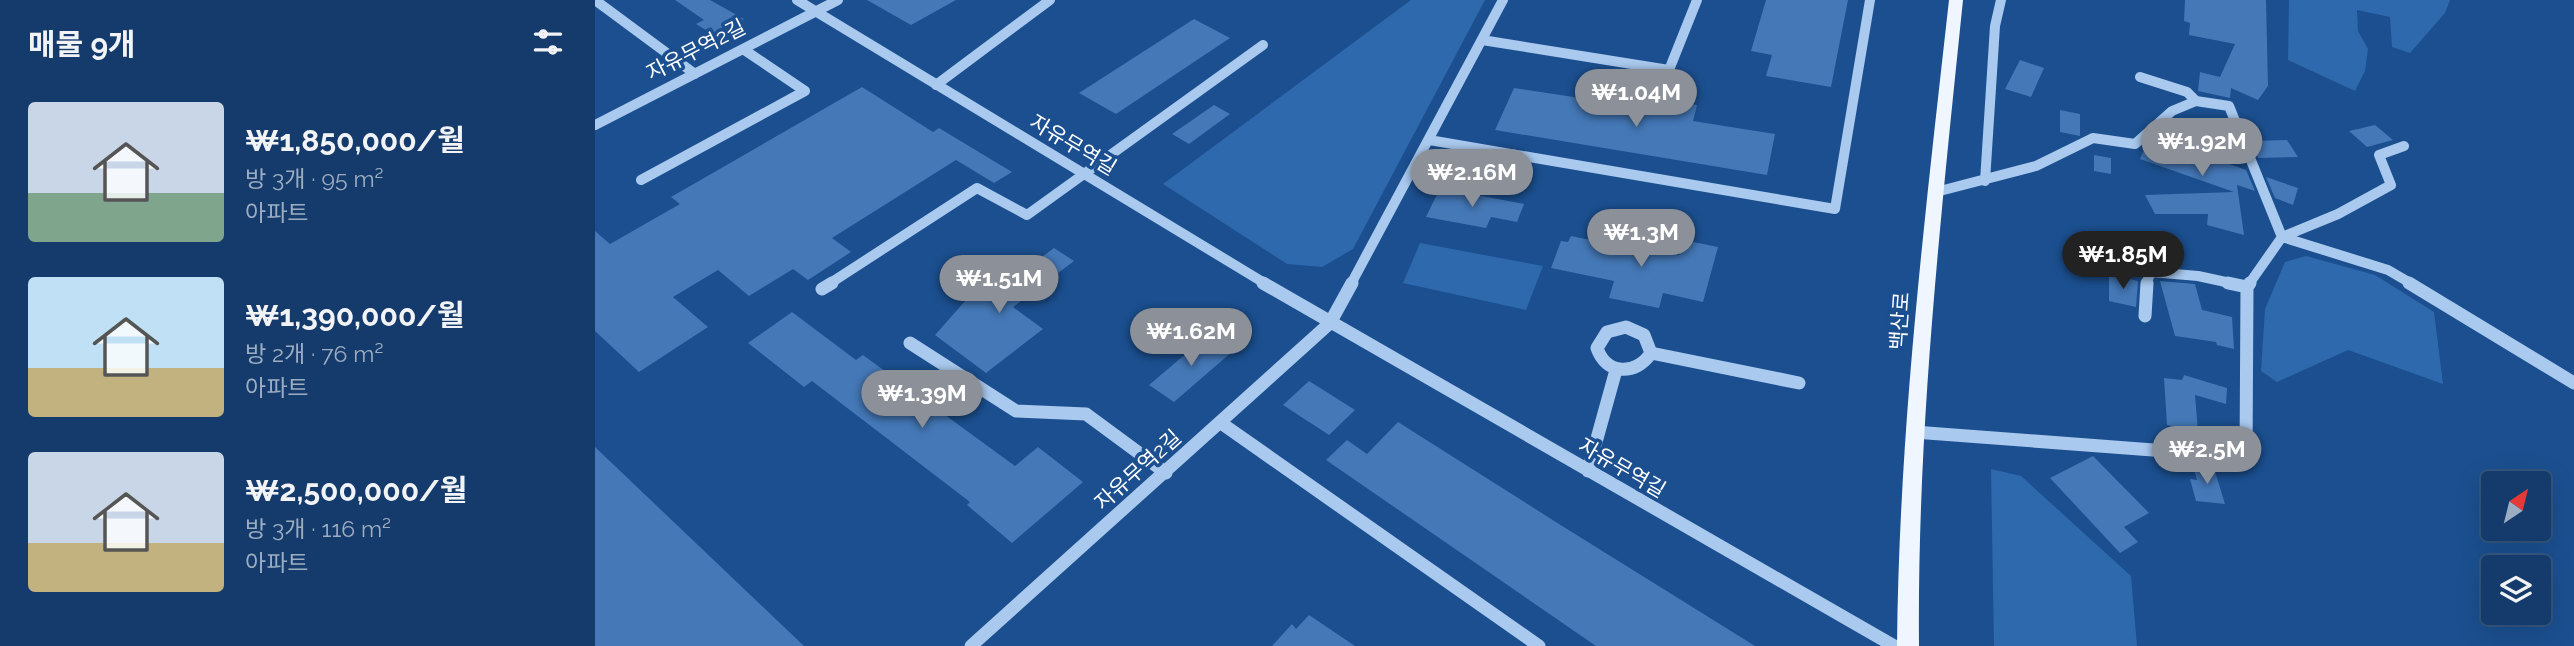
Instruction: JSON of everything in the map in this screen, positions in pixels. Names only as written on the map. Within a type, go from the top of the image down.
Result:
[{"type":"main road","name":"백산로","points":[[1908,646],[1910,497],[1914,432],[1926,272],[1956,0]]},
{"type":"street","points":[[596,0],[695,74]]},
{"type":"street","name":"자유무역길","points":[[797,0],[1330,323],[1894,646]]},
{"type":"street","name":"자유무역2길","points":[[595,125],[838,0]]},
{"type":"street","points":[[936,85],[1050,0]]},
{"type":"street","points":[[1330,323],[1503,0]]},
{"type":"street","points":[[1482,40],[1669,70],[1697,0]]},
{"type":"street","points":[[1429,140],[1835,209],[1870,0]]},
{"type":"street","points":[[1985,181],[1995,26],[2001,0]]},
{"type":"street","points":[[822,289],[977,188],[1027,215],[1263,45]]},
{"type":"street","points":[[641,180],[805,91],[743,49]]},
{"type":"street","points":[[2140,77],[2187,92],[2196,101]]},
{"type":"street","points":[[1936,192],[2036,166],[2093,138],[2135,144],[2172,111],[2196,101],[2229,106],[2282,237]]},
{"type":"street","points":[[1914,432],[2246,457],[2247,287],[2282,237],[2338,214],[2391,185],[2379,155],[2403,146]]},
{"type":"street","points":[[2282,237],[2388,270],[2574,383]]},
{"type":"street","points":[[2145,316],[2146,285],[2151,272],[2198,276],[2247,287]]},
{"type":"street","name":"자유무역2길","points":[[971,646],[1167,473],[1330,323]]},
{"type":"street","points":[[1626,327],[1642,333],[1648,339],[1651,353],[1642,365],[1625,371],[1616,370],[1598,355],[1598,341],[1609,330],[1626,327]]},
{"type":"street","points":[[910,343],[1016,411],[1086,414],[1167,473]]},
{"type":"street","points":[[1651,353],[1799,383]]},
{"type":"street","points":[[1588,471],[1616,370]]},
{"type":"street","points":[[1220,423],[1539,646]]},
{"type":"shaded area","points":[[1411,0],[1485,0],[1353,249],[1322,267],[1287,264],[1163,184]]},
{"type":"shaded area","points":[[2289,0],[2450,0],[2445,13],[2410,53],[2392,47],[2390,17],[2357,10],[2358,31],[2368,49],[2365,71],[2355,91],[2288,60]]},
{"type":"shaded area","points":[[1420,243],[1543,266],[1526,310],[1403,283]]},
{"type":"shaded area","points":[[2306,256],[2375,275],[2434,312],[2443,384],[2348,350],[2277,382],[2261,371],[2265,309],[2285,262]]},
{"type":"shaded area","points":[[1991,469],[2021,476],[2131,576],[2137,646],[1994,646]]},
{"type":"building","points":[[675,0],[710,0],[744,19],[714,35],[696,24],[704,20]]},
{"type":"building","points":[[867,0],[956,0],[911,25]]},
{"type":"building","points":[[1766,0],[1848,0],[1831,87],[1766,76],[1772,55],[1751,51]]},
{"type":"building","points":[[2185,0],[2266,0],[2268,86],[2258,100],[2231,88],[2230,98],[2198,91],[2200,72],[2220,77],[2235,44],[2189,35],[2190,23],[2184,21]]},
{"type":"building","points":[[1194,19],[1230,38],[1116,114],[1079,93]]},
{"type":"building","points":[[2020,60],[2044,68],[2031,97],[2005,89]]},
{"type":"building","points":[[862,87],[933,132],[939,128],[1012,172],[994,183],[956,160],[832,238],[851,252],[808,280],[793,269],[749,296],[718,270],[673,297],[708,327],[639,372],[595,331],[595,231],[610,244],[680,204],[671,197]]},
{"type":"building","points":[[1591,87],[1623,92],[1620,101],[1670,109],[1672,101],[1697,105],[1693,121],[1775,134],[1767,175],[1495,130],[1514,88],[1587,99]]},
{"type":"building","points":[[1214,105],[1230,114],[1189,144],[1172,134]]},
{"type":"building","points":[[2060,110],[2080,114],[2080,136],[2060,132]]},
{"type":"building","points":[[2375,125],[2393,140],[2367,147],[2349,131]]},
{"type":"building","points":[[2180,129],[2221,130],[2227,141],[2235,141],[2242,158],[2213,158],[2246,170],[2255,191],[2237,185],[2244,235],[2207,225],[2208,214],[2155,214],[2145,195],[2234,192],[2140,159],[2152,139],[2191,153]]},
{"type":"building","points":[[2287,140],[2298,157],[2258,158],[2252,141]]},
{"type":"building","points":[[2094,155],[2111,158],[2111,174],[2094,171]]},
{"type":"building","points":[[2266,177],[2298,188],[2293,205],[2275,198]]},
{"type":"building","points":[[1440,188],[1524,204],[1517,222],[1491,217],[1486,228],[1426,217]]},
{"type":"building","points":[[1571,236],[1654,253],[1679,255],[1683,240],[1718,247],[1703,302],[1663,293],[1659,308],[1609,298],[1614,281],[1551,268],[1561,241],[1568,242]]},
{"type":"building","points":[[1054,248],[1074,261],[1013,307],[1043,329],[986,373],[935,335],[989,274],[1004,285]]},
{"type":"building","points":[[2109,274],[2138,281],[2136,307],[2109,301]]},
{"type":"building","points":[[2160,281],[2195,284],[2202,310],[2232,317],[2234,349],[2217,345],[2216,342],[2175,336]]},
{"type":"building","points":[[792,312],[856,360],[863,355],[1015,466],[1038,447],[1083,482],[1012,543],[967,505],[970,502],[812,381],[804,387],[748,343]]},
{"type":"building","points":[[1208,335],[1233,351],[1174,402],[1149,385]]},
{"type":"building","points":[[2184,375],[2227,388],[2226,404],[2195,395],[2198,432],[2167,425],[2164,378],[2182,380]]},
{"type":"building","points":[[1309,381],[1355,410],[1329,435],[1283,405]]},
{"type":"building","points":[[1398,422],[1755,646],[1596,646],[1326,460],[1347,440],[1367,454]]},
{"type":"building","points":[[595,447],[804,646],[595,646]]},
{"type":"building","points":[[2093,456],[2149,513],[2124,527],[2138,542],[2120,553],[2050,478]]},
{"type":"building","points":[[2193,466],[2214,468],[2225,504],[2196,501],[2190,479],[2197,480]]},
{"type":"building","points":[[1309,615],[1355,646],[1272,646],[1292,624],[1296,629]]}]
